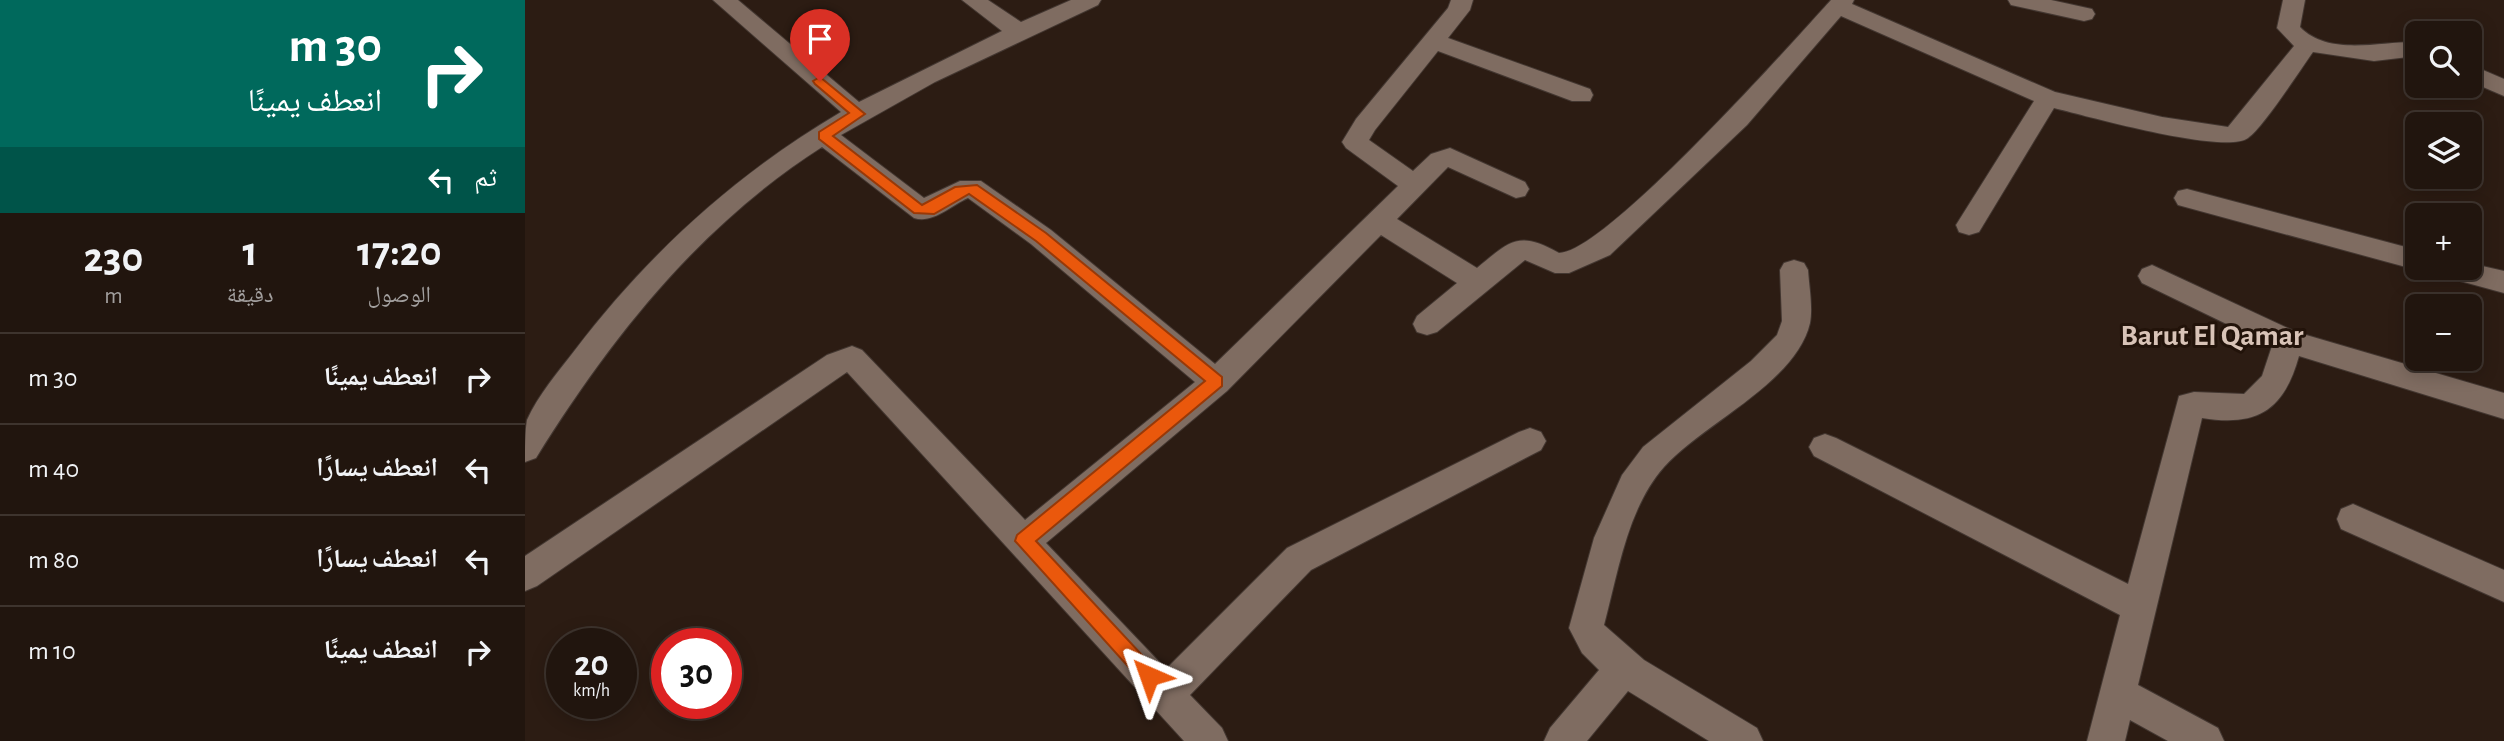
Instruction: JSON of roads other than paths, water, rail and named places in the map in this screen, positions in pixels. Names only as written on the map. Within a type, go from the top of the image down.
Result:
[{"type":"street","points":[[724,0],[858,114]]},
{"type":"street","points":[[973,0],[1019,32]]},
{"type":"street","points":[[525,449],[567,382],[613,322],[718,212],[773,168],[858,114],[1019,32],[1090,0]]},
{"type":"street","points":[[1414,185],[1355,142],[1365,124],[1459,10],[1462,0]]},
{"type":"street","points":[[2019,0],[2084,14]]},
{"type":"street","points":[[2294,0],[2288,28],[2295,39],[2307,44],[2366,53],[2405,50]]},
{"type":"street","points":[[1427,324],[1524,247],[1547,260],[1562,263],[1584,258],[1600,248],[1738,119],[1841,3],[2048,98],[2162,125],[2230,136],[2240,132],[2307,44]]},
{"type":"street","points":[[1434,41],[1581,96]]},
{"type":"street","points":[[2482,78],[2504,88]]},
{"type":"street","points":[[1969,225],[2048,98]]},
{"type":"street","points":[[824,135],[923,211],[960,190],[972,188],[1041,237],[1216,382]]},
{"type":"street","points":[[1024,541],[1216,382],[1440,160],[1450,157],[1516,190]]},
{"type":"street","points":[[2187,198],[2405,257]]},
{"type":"street","points":[[1378,220],[1477,282]]},
{"type":"street","points":[[1744,741],[1624,668],[1589,638],[1586,628],[1620,511],[1633,485],[1654,457],[1762,369],[1790,341],[1796,321],[1794,270]]},
{"type":"street","points":[[2152,276],[2288,341],[2504,406]]},
{"type":"street","points":[[2482,276],[2504,282]]},
{"type":"street","points":[[2105,741],[2190,405],[2239,409],[2255,403],[2277,383],[2288,341]]},
{"type":"street","points":[[525,575],[845,358],[852,358],[1209,741]]},
{"type":"street","points":[[1166,694],[1299,559],[1530,441]]},
{"type":"street","points":[[1825,447],[2138,606]]},
{"type":"street","points":[[2353,519],[2504,586]]},
{"type":"street","points":[[1563,741],[1624,668]]},
{"type":"street","points":[[2118,694],[2204,741]]},
{"type":"district","name":"Barut El Qamar","points":[[2212,335]]}]
